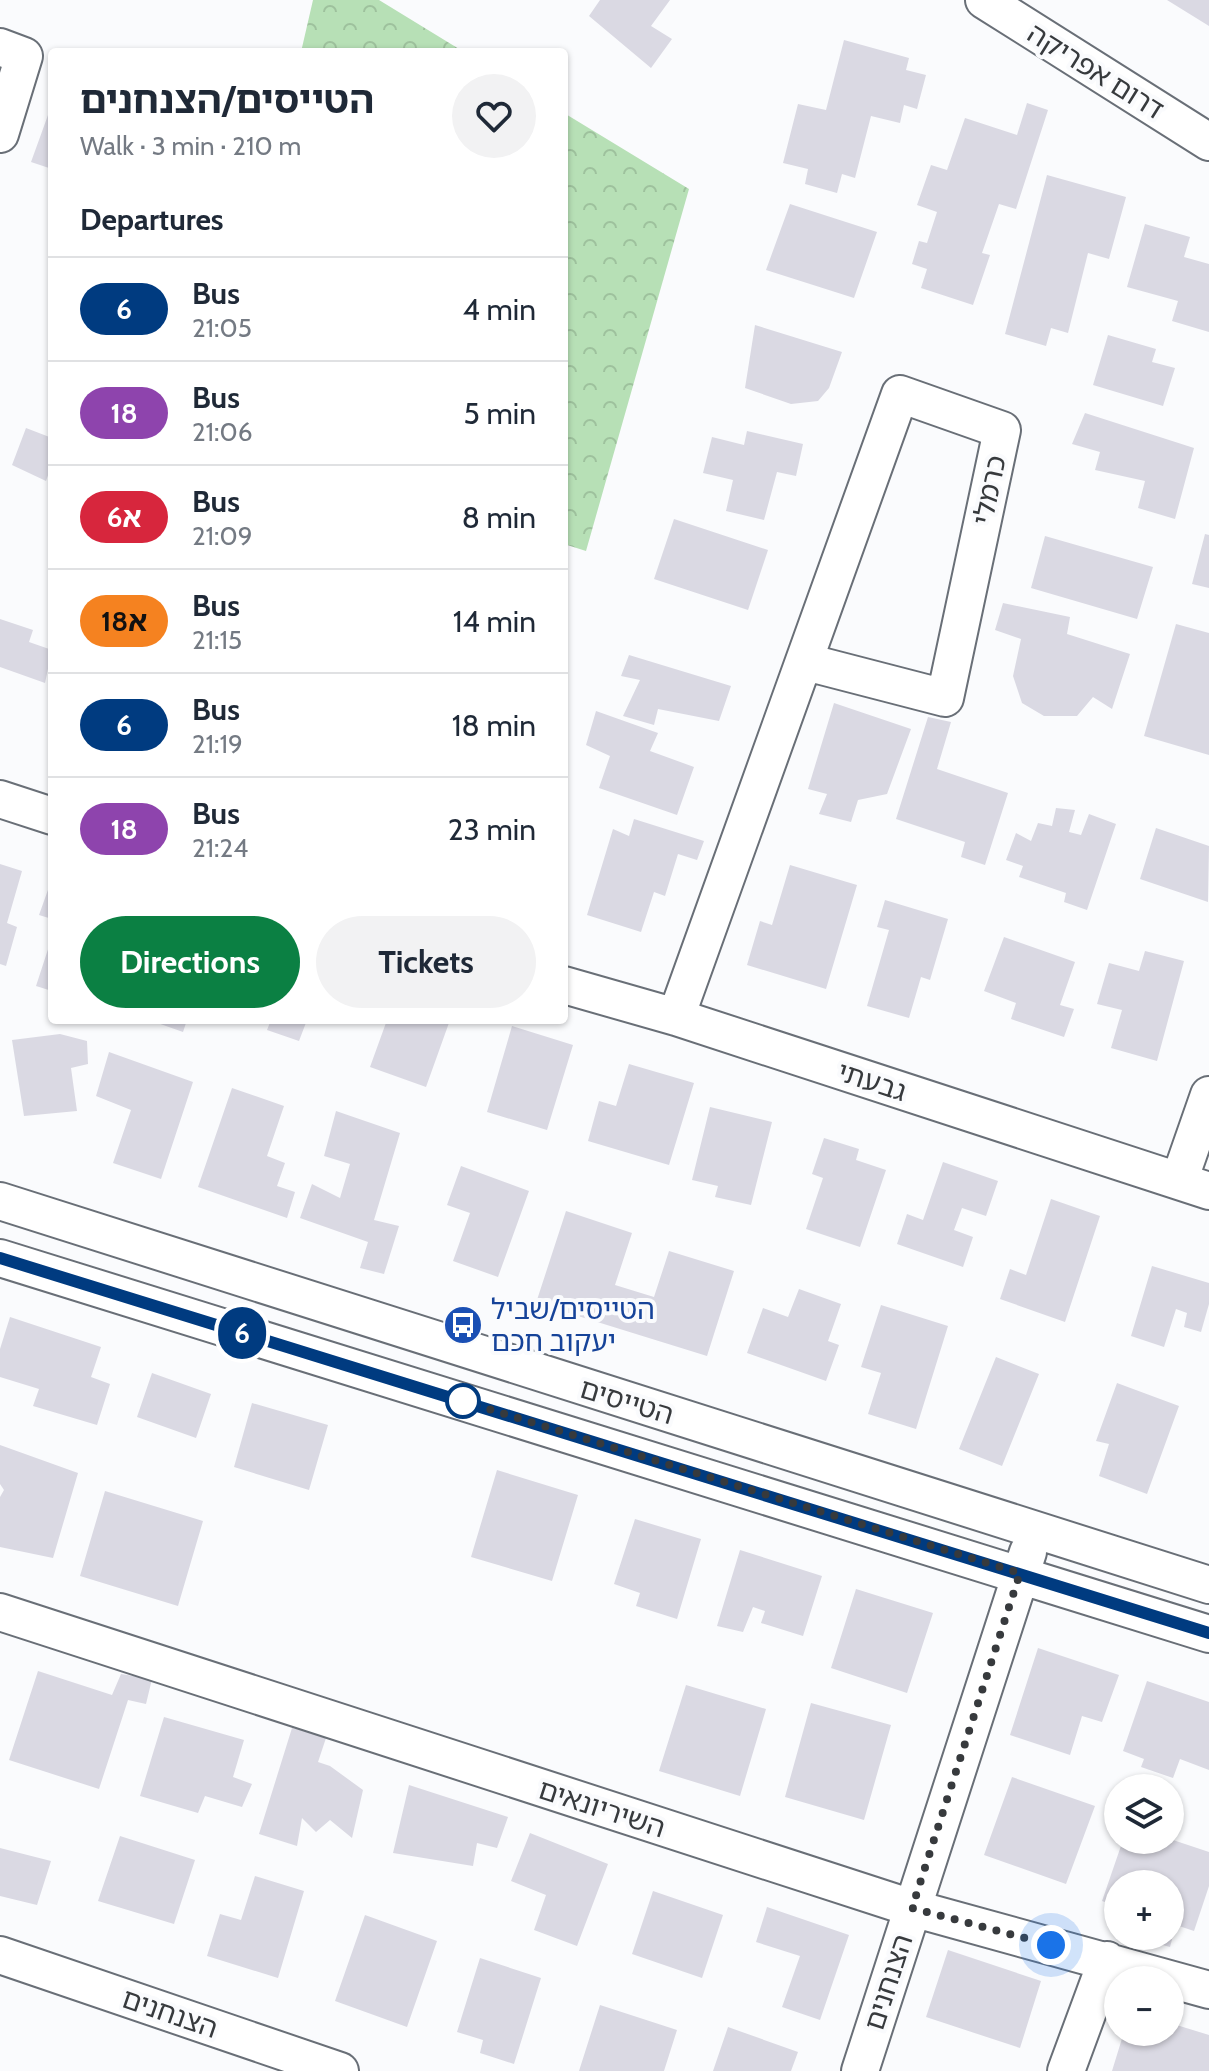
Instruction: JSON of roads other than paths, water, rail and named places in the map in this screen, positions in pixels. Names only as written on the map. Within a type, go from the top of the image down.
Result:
[{"type":"street","name":"דרום אפריקה","points":[[984,0],[1209,142]]},
{"type":"street","points":[[0,47],[24,56],[0,134]]},
{"type":"street","name":"כרמלי","points":[[676,1017],[900,394],[1002,430],[945,698],[806,662]]},
{"type":"street","points":[[0,799],[48,815]]},
{"type":"street","name":"גבעתי","points":[[568,986],[676,1017],[1194,1186],[1209,1095]]},
{"type":"street","name":"הטייסים","points":[[0,1201],[1038,1528],[1209,1585]]},
{"type":"street","name":"הטייסים","points":[[0,1258],[1209,1634]]},
{"type":"street","name":"הצנחנים","points":[[860,2071],[1020,1573],[1038,1528]]},
{"type":"street","name":"השיריונאים","points":[[0,1612],[912,1908],[1209,1990]]},
{"type":"street","name":"הצנחנים","points":[[0,1955],[340,2071]]},
{"type":"street","points":[[1066,2071],[1107,1960]]},
{"type":"place","name":"הטייסים/שביל יעקוב חכם","points":[[463,1325]]}]
